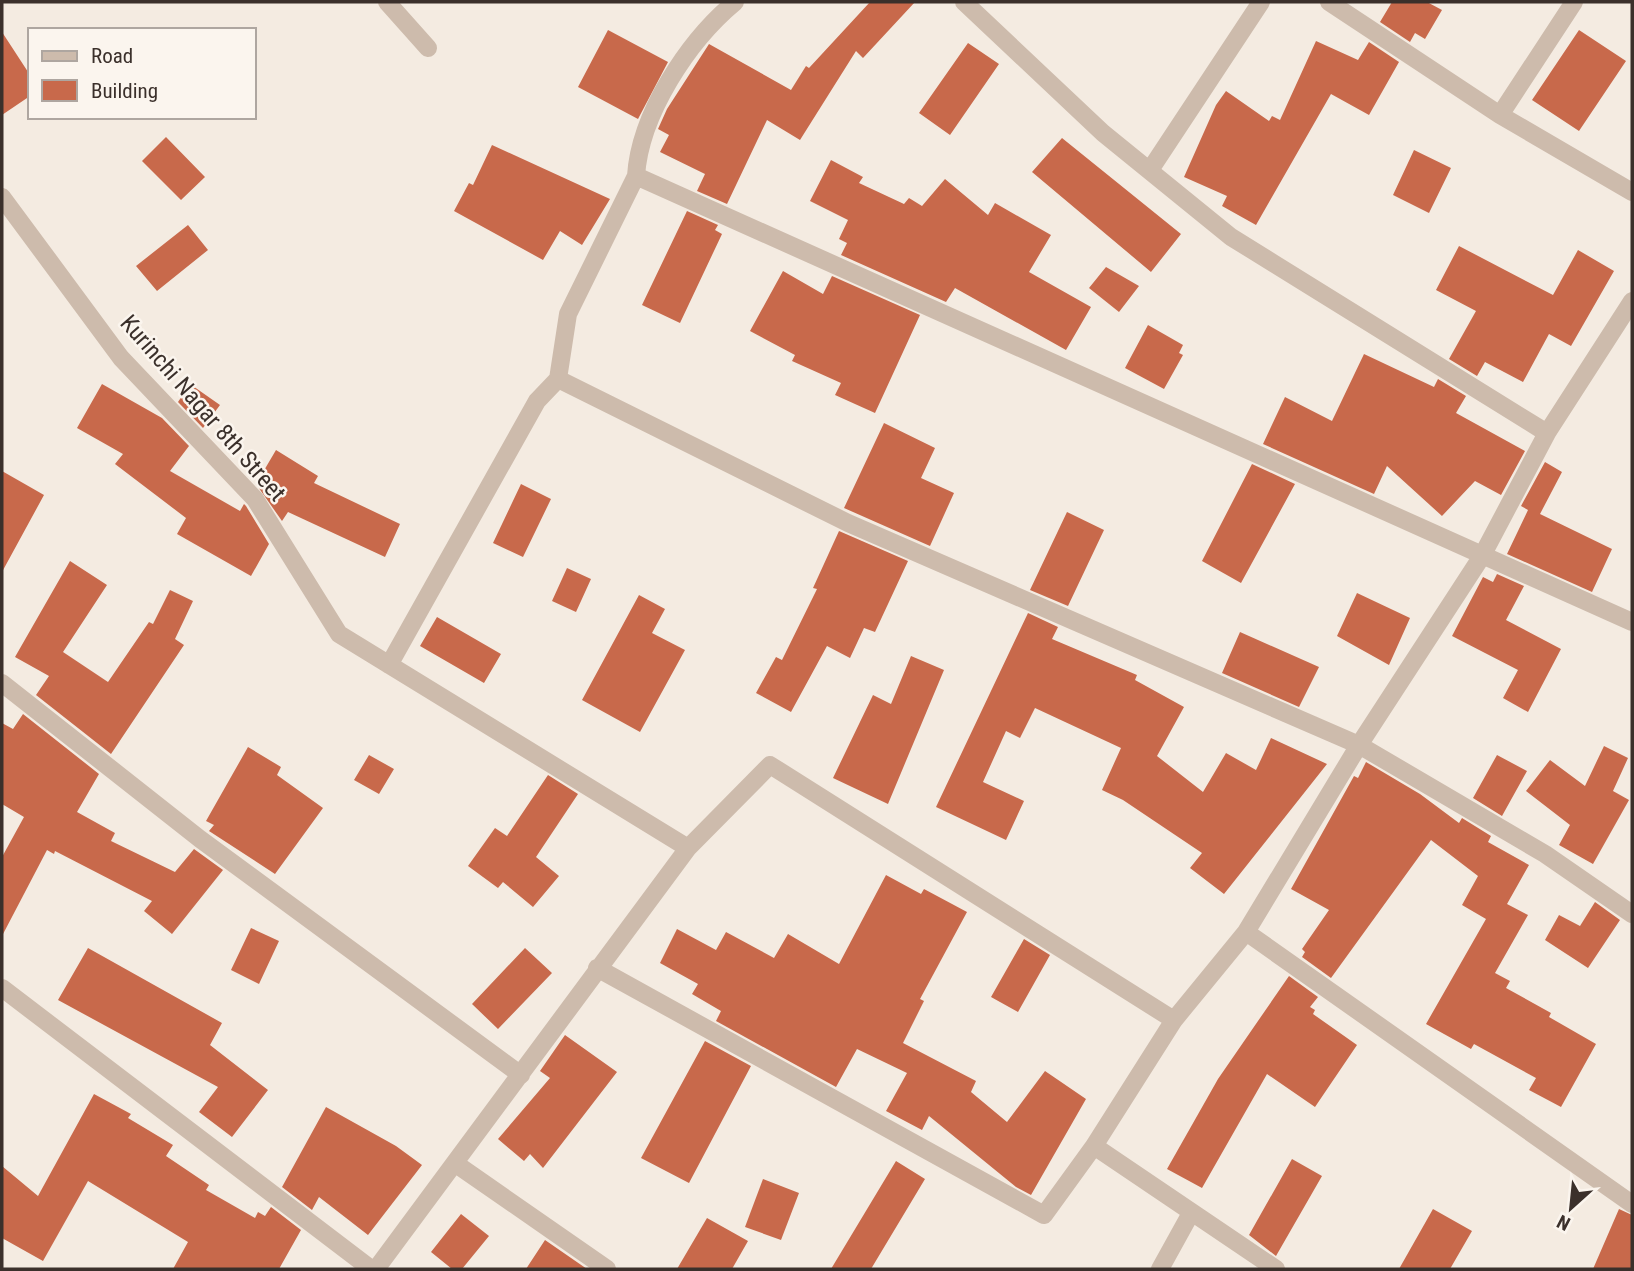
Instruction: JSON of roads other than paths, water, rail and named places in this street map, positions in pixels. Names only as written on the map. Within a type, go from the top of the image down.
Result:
[{"type":"street","points":[[387,2],[428,48]]},
{"type":"street","points":[[389,665],[537,401],[558,379],[568,314],[636,176],[637,155],[672,73],[707,25],[735,2]]},
{"type":"street","points":[[964,2],[1103,133],[1231,237],[1547,433]]},
{"type":"street","points":[[1150,170],[1261,2]]},
{"type":"street","points":[[1329,2],[1500,115],[1632,192]]},
{"type":"street","points":[[1500,115],[1574,2]]},
{"type":"street","points":[[636,176],[1632,622]]},
{"type":"street","name":"Kurinchi Nagar 8th Street","points":[[2,197],[121,358],[255,499],[339,634],[688,848]]},
{"type":"street","points":[[597,968],[1044,1215],[1094,1146],[1174,1020],[1246,932],[1359,745],[1482,556],[1547,433],[1632,301]]},
{"type":"street","points":[[558,379],[848,523],[1359,745],[1545,855],[1632,914]]},
{"type":"street","points":[[2,683],[200,839],[521,1075]]},
{"type":"street","points":[[376,1269],[688,848],[770,765],[1174,1020]]},
{"type":"street","points":[[1246,932],[1632,1204]]},
{"type":"street","points":[[2,988],[371,1269]]},
{"type":"street","points":[[1094,1146],[1276,1269]]},
{"type":"street","points":[[456,1164],[607,1269]]},
{"type":"street","points":[[1160,1269],[1191,1213]]}]
